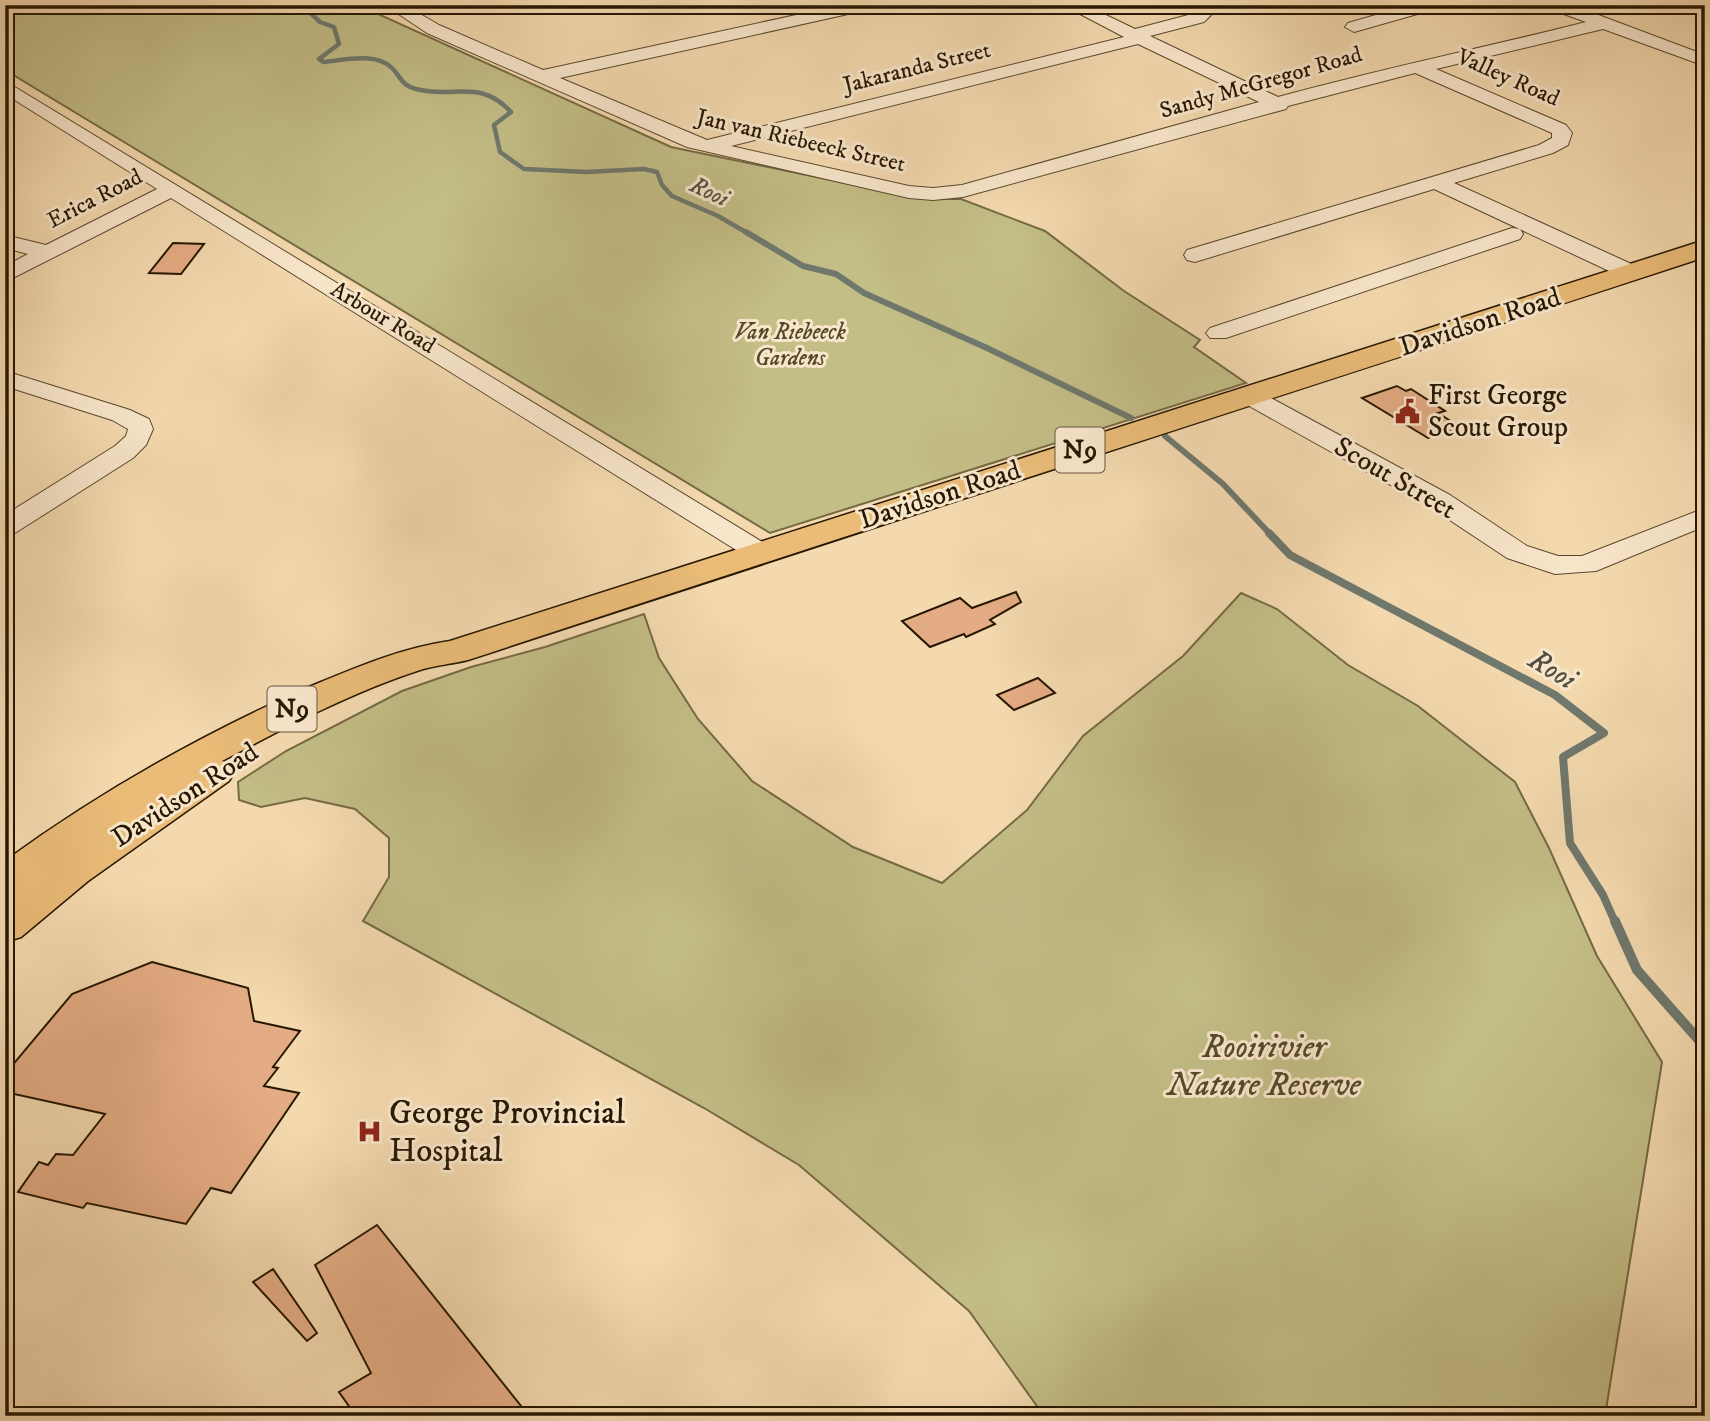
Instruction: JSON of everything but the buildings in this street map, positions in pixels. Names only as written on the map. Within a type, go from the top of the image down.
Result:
[{"type":"highway","name":"Davidson Road","points":[[5,883],[139,791],[232,738],[376,673],[427,656],[454,652],[759,552],[1251,397],[1705,248]]},
{"type":"highway","name":"Davidson Road","points":[[5,926],[88,859],[234,761],[343,703],[431,666],[454,652]]},
{"type":"street","name":"Jan van Riebeeck Street","points":[[393,5],[426,26],[682,139],[894,189],[933,194]]},
{"type":"street","points":[[543,76],[831,8],[866,5]]},
{"type":"street","points":[[1071,5],[1279,105]]},
{"type":"street","name":"Jakaranda Street","points":[[705,146],[1138,37],[1198,18],[1203,14],[1194,5]]},
{"type":"street","points":[[1354,27],[1429,5]]},
{"type":"street","points":[[1556,5],[1705,61]]},
{"type":"street","name":"Sandy McGregor Road","points":[[933,194],[963,191],[1279,105],[1382,74],[1604,23]]},
{"type":"street","name":"Valley Road","points":[[1195,255],[1546,149],[1561,141],[1562,133],[1520,110],[1417,68]]},
{"type":"street","name":"Arbour Road","points":[[5,86],[759,552]]},
{"type":"street","points":[[1435,182],[1630,272]]},
{"type":"street","name":"Erica Road","points":[[5,275],[172,189]]},
{"type":"street","points":[[1218,333],[1512,234]]},
{"type":"street","points":[[5,241],[48,253]]},
{"type":"street","points":[[5,377],[121,415],[140,424],[141,429],[140,436],[124,452],[5,527]]},
{"type":"street","name":"Scout Street","points":[[1251,397],[1440,501],[1517,552],[1538,561],[1572,567],[1586,565],[1705,516]]},
{"type":"green space","name":"Van Riebeeck Gardens","points":[[5,5],[368,5],[378,14],[671,147],[922,199],[961,199],[1045,231],[1124,291],[1200,340],[1194,347],[1246,383],[770,533],[5,70]]},
{"type":"green space","name":"Rooirivier Nature Reserve","points":[[1241,593],[1277,609],[1348,665],[1418,706],[1515,782],[1549,848],[1597,956],[1662,1062],[1605,1416],[1044,1416],[969,1311],[799,1165],[704,1108],[363,921],[389,877],[389,838],[355,809],[305,798],[261,807],[239,800],[238,782],[286,751],[402,691],[644,614],[659,658],[698,719],[752,781],[853,847],[942,883],[1027,810],[1083,736],[1183,656]]},
{"type":"waterway","name":"Rooi","points":[[302,5],[320,22],[334,27],[339,44],[319,59],[324,62],[360,58],[377,60],[392,68],[411,88],[477,92],[500,102],[511,112],[494,125],[500,152],[524,169],[586,172],[644,169],[657,172],[662,185],[672,196],[718,216],[749,234]]},
{"type":"waterway","name":"Rooi","points":[[746,232],[803,266],[836,274],[864,293],[987,348],[1131,418]]},
{"type":"waterway","name":"Rooi","points":[[1165,436],[1223,484],[1271,535]]},
{"type":"waterway","name":"Rooi","points":[[1269,533],[1290,555],[1555,695],[1604,733],[1563,757],[1570,843],[1603,895],[1615,922]]},
{"type":"waterway","name":"Rooi","points":[[1615,921],[1637,970],[1705,1047]]},
{"type":"place","name":"First George Scout Group","points":[[1408,411]]},
{"type":"place","name":"George Provincial Hospital","points":[[369,1132]]}]
